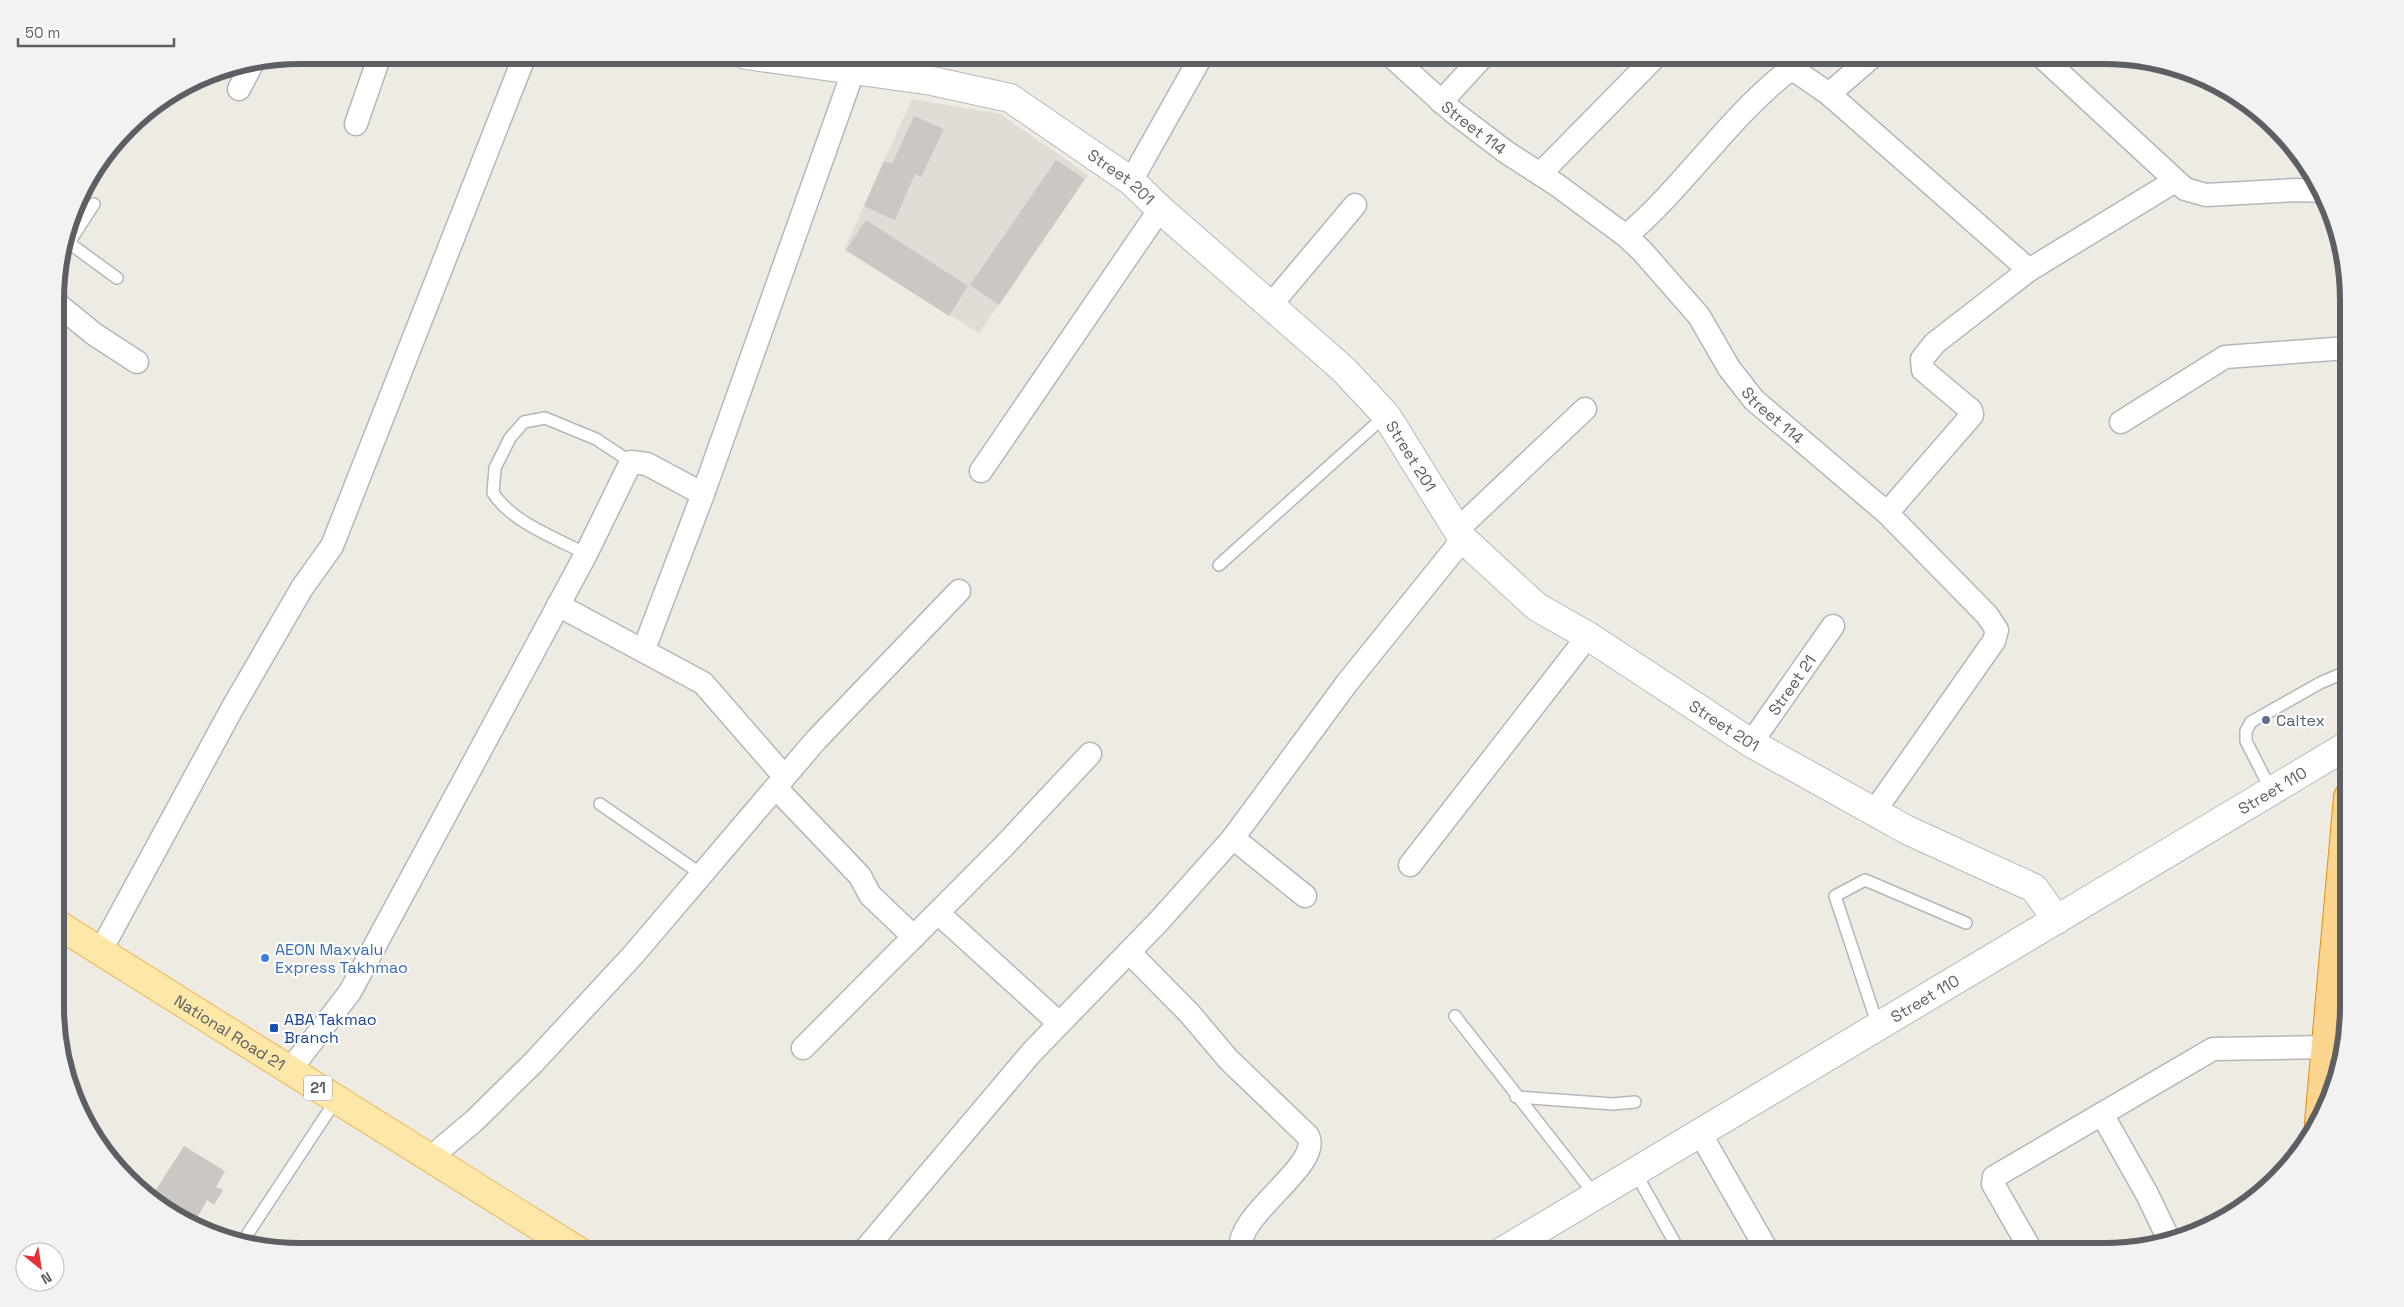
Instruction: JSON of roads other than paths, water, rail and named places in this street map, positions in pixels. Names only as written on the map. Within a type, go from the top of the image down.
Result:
[{"type":"highway","points":[[2328,1084],[2326,1047],[2340,925]]},
{"type":"main road","name":"National Road 21","points":[[64,929],[566,1243]]},
{"type":"street","points":[[356,124],[377,64]]},
{"type":"street","points":[[100,952],[238,699],[302,588],[332,546],[521,64]]},
{"type":"street","name":"Street 201","points":[[838,64],[854,69],[932,81],[1010,98],[1131,181],[1160,209],[1343,369],[1386,415],[1460,535],[1537,606],[1588,636],[1751,743],[1907,830],[2034,888],[2057,920]]},
{"type":"street","points":[[1131,181],[1197,64]]},
{"type":"street","name":"Street 114","points":[[1400,64],[1441,102],[1506,152],[1626,236],[1699,316],[1729,368],[1754,400],[1887,513],[1987,614],[1997,630],[1994,641],[1874,812]]},
{"type":"street","points":[[1441,102],[1476,64]]},
{"type":"street","points":[[1540,174],[1649,64]]},
{"type":"street","points":[[1829,94],[1864,64]]},
{"type":"street","points":[[2050,64],[2185,189],[2206,195],[2314,191]]},
{"type":"street","points":[[239,89],[249,69]]},
{"type":"street","points":[[644,650],[703,494],[854,69]]},
{"type":"street","points":[[1626,236],[1645,221],[1756,99],[1788,71],[1797,72],[1829,94],[2029,270]]},
{"type":"street","points":[[1887,513],[1972,415],[1966,406],[1923,370],[1922,358],[1934,343],[2029,270],[2175,181]]},
{"type":"street","points":[[1270,306],[1355,205]]},
{"type":"street","points":[[981,471],[1160,209]]},
{"type":"street","points":[[64,310],[94,334],[137,362]]},
{"type":"street","points":[[2121,422],[2225,356],[2340,348]]},
{"type":"street","points":[[871,1243],[1060,1023],[1160,920],[1233,838],[1460,535],[1585,409]]},
{"type":"street","points":[[290,1070],[350,992],[586,554],[631,462],[647,464],[703,494]]},
{"type":"street","points":[[430,1158],[474,1121],[534,1062],[634,954],[780,782],[959,591]]},
{"type":"street","points":[[558,605],[703,683],[780,782],[860,876],[870,895],[914,937]]},
{"type":"street","name":"Street 21","points":[[1751,743],[1833,626]]},
{"type":"street","points":[[1410,865],[1588,636]]},
{"type":"street","name":"Street 110","points":[[1516,1243],[2340,750]]},
{"type":"street","points":[[803,1048],[938,913],[1090,754]]},
{"type":"street","points":[[1233,838],[1304,896]]},
{"type":"street","points":[[938,913],[1060,1023]]},
{"type":"street","points":[[1129,952],[1190,1014],[1228,1059],[1308,1136],[1311,1142],[1309,1151],[1293,1174],[1251,1221],[1241,1243]]},
{"type":"street","points":[[2027,1243],[1993,1184],[1994,1177],[2213,1049],[2326,1047]]},
{"type":"street","points":[[2102,1114],[2147,1194],[2166,1235]]},
{"type":"street","points":[[1700,1133],[1763,1243]]},
{"type":"lane","points":[[72,238],[94,204]]},
{"type":"lane","points":[[70,248],[117,278]]},
{"type":"lane","points":[[1219,565],[1386,415]]},
{"type":"lane","points":[[586,554],[517,517],[502,506],[493,493],[495,468],[510,438],[524,422],[545,418],[596,439],[631,462]]},
{"type":"lane","points":[[2272,792],[2246,741],[2246,731],[2251,722],[2320,683],[2340,674]]},
{"type":"lane","points":[[600,804],[701,874]]},
{"type":"lane","points":[[1878,1026],[1835,896],[1865,880],[1966,923]]},
{"type":"lane","points":[[1455,1016],[1516,1097],[1595,1195]]},
{"type":"lane","points":[[1516,1097],[1613,1104],[1635,1102]]},
{"type":"lane","points":[[246,1237],[336,1100]]},
{"type":"lane","points":[[1634,1172],[1675,1243]]},
{"type":"place","name":"Caltex","points":[[2266,720]]},
{"type":"place","name":"AEON Maxvalu Express Takhmao","points":[[265,958]]},
{"type":"place","name":"ABA Takmao Branch","points":[[274,1028]]}]
